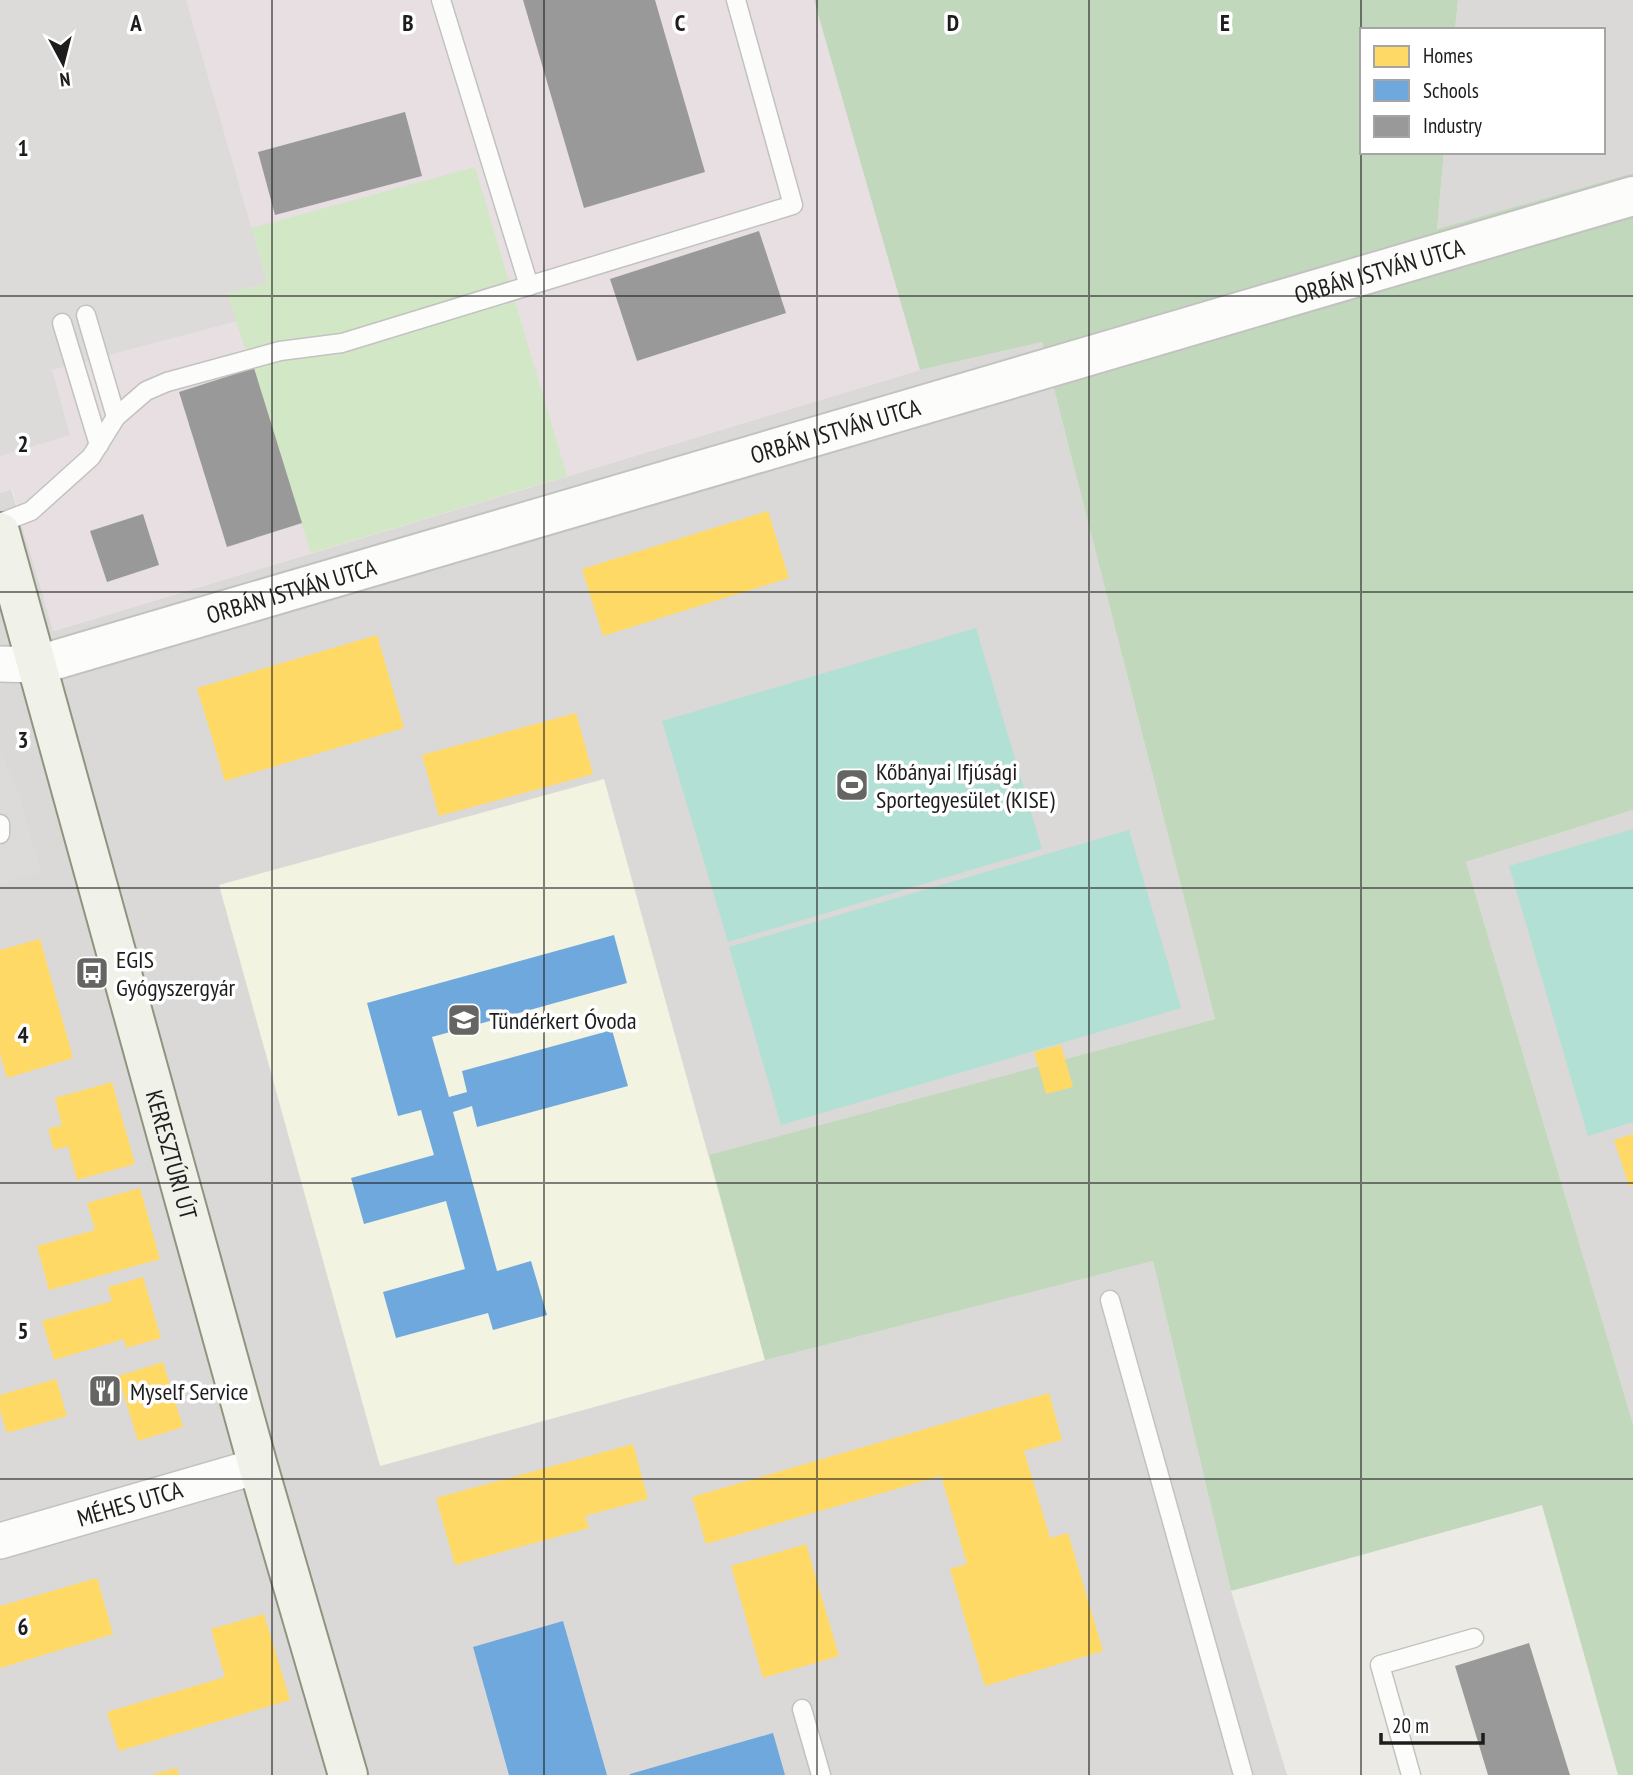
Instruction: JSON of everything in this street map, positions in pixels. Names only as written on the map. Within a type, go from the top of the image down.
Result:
[{"type":"main road","name":"KERESZTÚRI ÚT","points":[[0,532],[258,1466],[348,1775]]},
{"type":"street","name":"ORBÁN ISTVÁN UTCA","points":[[38,665],[1633,196]]},
{"type":"street","points":[[0,664],[38,665]]},
{"type":"street","name":"MÉHES UTCA","points":[[0,1541],[258,1466]]},
{"type":"lane","points":[[441,0],[529,286]]},
{"type":"lane","points":[[0,523],[31,511],[91,457],[116,417],[146,391],[167,382],[280,351],[342,343],[793,205],[736,0]]},
{"type":"lane","points":[[86,315],[116,417]]},
{"type":"lane","points":[[62,323],[99,445]]},
{"type":"lane","points":[[0,824],[0,834]]},
{"type":"lane","points":[[1110,1300],[1243,1775]]},
{"type":"lane","points":[[1412,1775],[1380,1665],[1474,1638]]},
{"type":"lane","points":[[802,1709],[821,1775]]},
{"type":"shaded area","points":[[0,0],[814,0],[920,370],[53,631],[12,489],[0,493]]},
{"type":"shaded area","points":[[0,0],[186,0],[267,283],[227,293],[237,321],[52,370],[70,435],[0,456]]},
{"type":"shaded area","points":[[1458,0],[1633,0],[1633,173],[1437,229],[1444,154],[1605,154],[1605,28],[1455,28]]},
{"type":"shaded area","points":[[1042,342],[1215,1019],[709,1156],[766,1359],[1153,1261],[1231,1591],[1287,1775],[0,1775],[0,493],[11,489],[54,631],[920,370]]},
{"type":"shaded area","name":"Kőbányai Ifjúsági Sportegyesület (KISE)","points":[[976,628],[1042,849],[728,942],[662,721]]},
{"type":"shaded area","points":[[0,749],[19,794],[41,872],[0,883]]},
{"type":"shaded area","name":"Tündérkert Óvoda","points":[[604,779],[765,1360],[380,1466],[219,885]]},
{"type":"shaded area","points":[[1633,810],[1633,1424],[1466,862]]},
{"type":"shaded area","points":[[1633,829],[1633,1122],[1588,1136],[1509,866]]},
{"type":"shaded area","points":[[1129,830],[1181,1008],[781,1125],[729,947]]},
{"type":"green space","points":[[814,0],[1458,0],[1455,28],[1360,28],[1360,154],[1444,154],[1437,229],[1633,173],[1633,810],[1466,862],[1633,1424],[1633,1775],[1618,1775],[1542,1505],[1231,1591],[1153,1261],[765,1360],[709,1155],[1215,1019],[1042,342],[920,370]]},
{"type":"green space","points":[[475,167],[567,476],[311,553],[227,293],[267,283],[251,228]]},
{"type":"building: Homes","points":[[768,511],[789,578],[603,636],[582,569]]},
{"type":"building: Homes","points":[[377,635],[404,728],[225,781],[197,688]]},
{"type":"building: Homes","points":[[576,713],[593,774],[439,816],[422,755]]},
{"type":"building: Homes","points":[[40,939],[73,1058],[7,1078],[0,1054],[0,950]]},
{"type":"building: Homes","points":[[1061,1045],[1073,1087],[1046,1094],[1034,1052]]},
{"type":"building: Homes","points":[[112,1082],[135,1164],[77,1180],[68,1146],[54,1150],[48,1129],[62,1125],[55,1098]]},
{"type":"building: Homes","points":[[1633,1134],[1633,1185],[1629,1186],[1614,1140]]},
{"type":"building: Homes","points":[[140,1188],[160,1259],[49,1290],[37,1246],[95,1230],[87,1203]]},
{"type":"building: Homes","points":[[143,1277],[161,1338],[126,1348],[124,1339],[54,1360],[42,1321],[112,1301],[108,1287]]},
{"type":"building: Homes","points":[[163,1362],[183,1427],[138,1441],[118,1376]]},
{"type":"building: Homes","points":[[56,1379],[67,1416],[7,1433],[0,1410],[0,1395]]},
{"type":"building: Homes","points":[[1049,1393],[1062,1440],[1024,1451],[1050,1538],[1068,1533],[1103,1651],[985,1686],[950,1569],[967,1564],[941,1476],[706,1544],[692,1497]]},
{"type":"building: Homes","points":[[633,1444],[648,1499],[585,1516],[589,1528],[455,1565],[436,1498]]},
{"type":"building: Homes","points":[[806,1544],[839,1656],[763,1678],[731,1566]]},
{"type":"building: Homes","points":[[97,1578],[113,1634],[0,1668],[0,1606]]},
{"type":"building: Homes","points":[[264,1614],[290,1700],[119,1751],[107,1712],[225,1677],[211,1629]]},
{"type":"building: Homes","points":[[177,1768],[179,1775],[153,1774]]},
{"type":"building: Schools","points":[[614,935],[627,983],[432,1037],[449,1097],[467,1092],[462,1071],[612,1030],[628,1086],[477,1127],[472,1106],[453,1112],[497,1271],[531,1261],[547,1315],[493,1330],[488,1313],[396,1338],[383,1292],[465,1269],[446,1201],[364,1224],[351,1178],[434,1155],[421,1110],[398,1116],[367,1003]]},
{"type":"building: Schools","points":[[563,1621],[607,1775],[509,1775],[473,1647]]},
{"type":"building: Schools","points":[[773,1733],[785,1775],[630,1775],[630,1774]]},
{"type":"building: Industry","points":[[523,0],[655,0],[705,172],[584,208]]},
{"type":"building: Industry","points":[[405,112],[422,176],[275,215],[258,152]]},
{"type":"building: Industry","points":[[759,231],[786,313],[637,361],[610,279]]},
{"type":"building: Industry","points":[[254,368],[302,523],[227,547],[179,392]]},
{"type":"building: Industry","points":[[143,514],[159,565],[107,582],[90,531]]},
{"type":"building: Industry","points":[[1529,1643],[1570,1775],[1488,1775],[1455,1666]]},
{"type":"place","name":"Kőbányai Ifjúsági Sportegyesület (KISE)","points":[[852,785]]},
{"type":"place","name":"EGIS Gyógyszergyár","points":[[92,973]]},
{"type":"place","name":"Tündérkert Óvoda","points":[[464,1020]]},
{"type":"place","name":"Myself Service","points":[[105,1391]]}]
